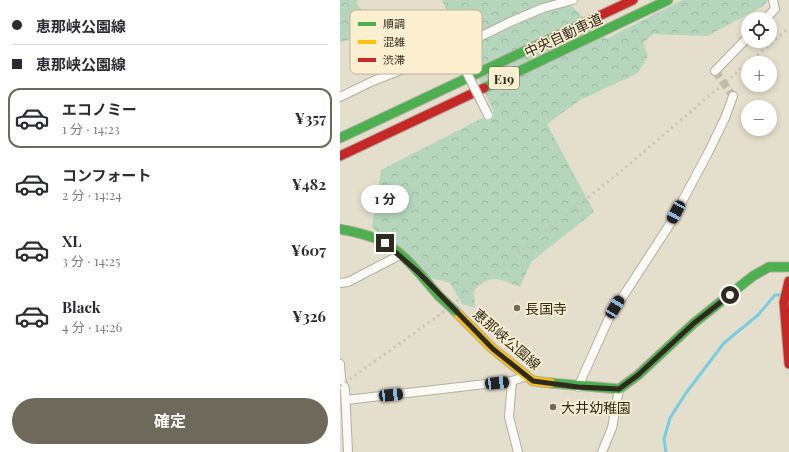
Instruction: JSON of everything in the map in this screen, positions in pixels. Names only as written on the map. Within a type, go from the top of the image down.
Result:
[{"type":"main road","name":"中央自動車道","points":[[482,71],[633,0]]},
{"type":"main road","name":"中央自動車道","points":[[340,156],[668,0]]},
{"type":"main road","name":"中央自動車道","points":[[340,138],[476,74]]},
{"type":"main road","name":"恵那峡公園線","points":[[340,229],[377,240],[400,255],[493,349],[533,381],[578,387],[619,389]]},
{"type":"main road","points":[[619,389],[638,375],[694,323],[753,276],[768,267],[789,267]]},
{"type":"main road","points":[[788,284],[784,302],[789,364]]},
{"type":"street","points":[[482,36],[543,8],[573,0]]},
{"type":"street","points":[[772,12],[775,9],[773,0]]},
{"type":"street","points":[[715,71],[741,44]]},
{"type":"street","points":[[340,97],[391,74]]},
{"type":"street","points":[[468,74],[488,115]]},
{"type":"street","points":[[578,387],[609,318],[670,224],[708,153],[725,118],[732,96]]},
{"type":"street","points":[[340,283],[348,282],[400,255]]},
{"type":"street","points":[[340,365],[346,400],[348,452]]},
{"type":"street","points":[[346,400],[512,381],[527,376]]},
{"type":"street","points":[[512,381],[509,417],[518,452]]},
{"type":"street","points":[[602,452],[612,428],[618,402],[619,389]]},
{"type":"green space","points":[[340,0],[359,0],[356,3],[362,10],[350,10],[350,40],[340,42]]},
{"type":"green space","points":[[442,0],[565,0],[606,39],[682,0],[768,0],[762,7],[753,12],[741,12],[741,18],[707,36],[653,34],[643,43],[648,56],[638,73],[580,100],[547,124],[594,212],[531,262],[520,287],[501,280],[491,279],[474,290],[475,308],[462,304],[450,283],[428,277],[372,227],[381,170],[494,112],[476,74],[482,74],[482,10],[447,10]]},
{"type":"waterway","points":[[666,452],[664,439],[670,418],[686,393],[724,343],[758,315],[775,295],[783,295]]},
{"type":"tunnel","points":[[715,71],[733,96]]},
{"type":"railway","points":[[756,56],[789,28]]},
{"type":"railway","points":[[340,386],[434,319],[614,177],[741,69]]},
{"type":"traffic: fast","points":[[484,88],[668,0]]},
{"type":"traffic: fast","points":[[482,71],[582,24]]},
{"type":"traffic: fast","points":[[340,138],[476,74]]},
{"type":"traffic: fast","points":[[340,229],[360,233],[388,245],[404,257],[439,296]]},
{"type":"traffic: fast","points":[[551,383],[619,389],[638,375],[694,323],[753,276],[769,267],[789,267]]},
{"type":"traffic: fast","points":[[439,296],[455,311]]},
{"type":"traffic: slow","points":[[455,311],[493,349],[533,381],[551,383]]},
{"type":"traffic: jam","points":[[582,24],[633,0]]},
{"type":"traffic: jam","points":[[340,156],[484,88]]},
{"type":"traffic: jam","points":[[789,281],[784,302],[789,364]]},
{"type":"place","name":"長国寺","points":[[517,308]]},
{"type":"place","name":"大井幼稚園","points":[[553,407]]},
{"type":"route","points":[[385,243],[418,272],[439,296],[493,349],[533,381],[578,387],[619,389],[638,375],[694,323],[730,295]]}]
